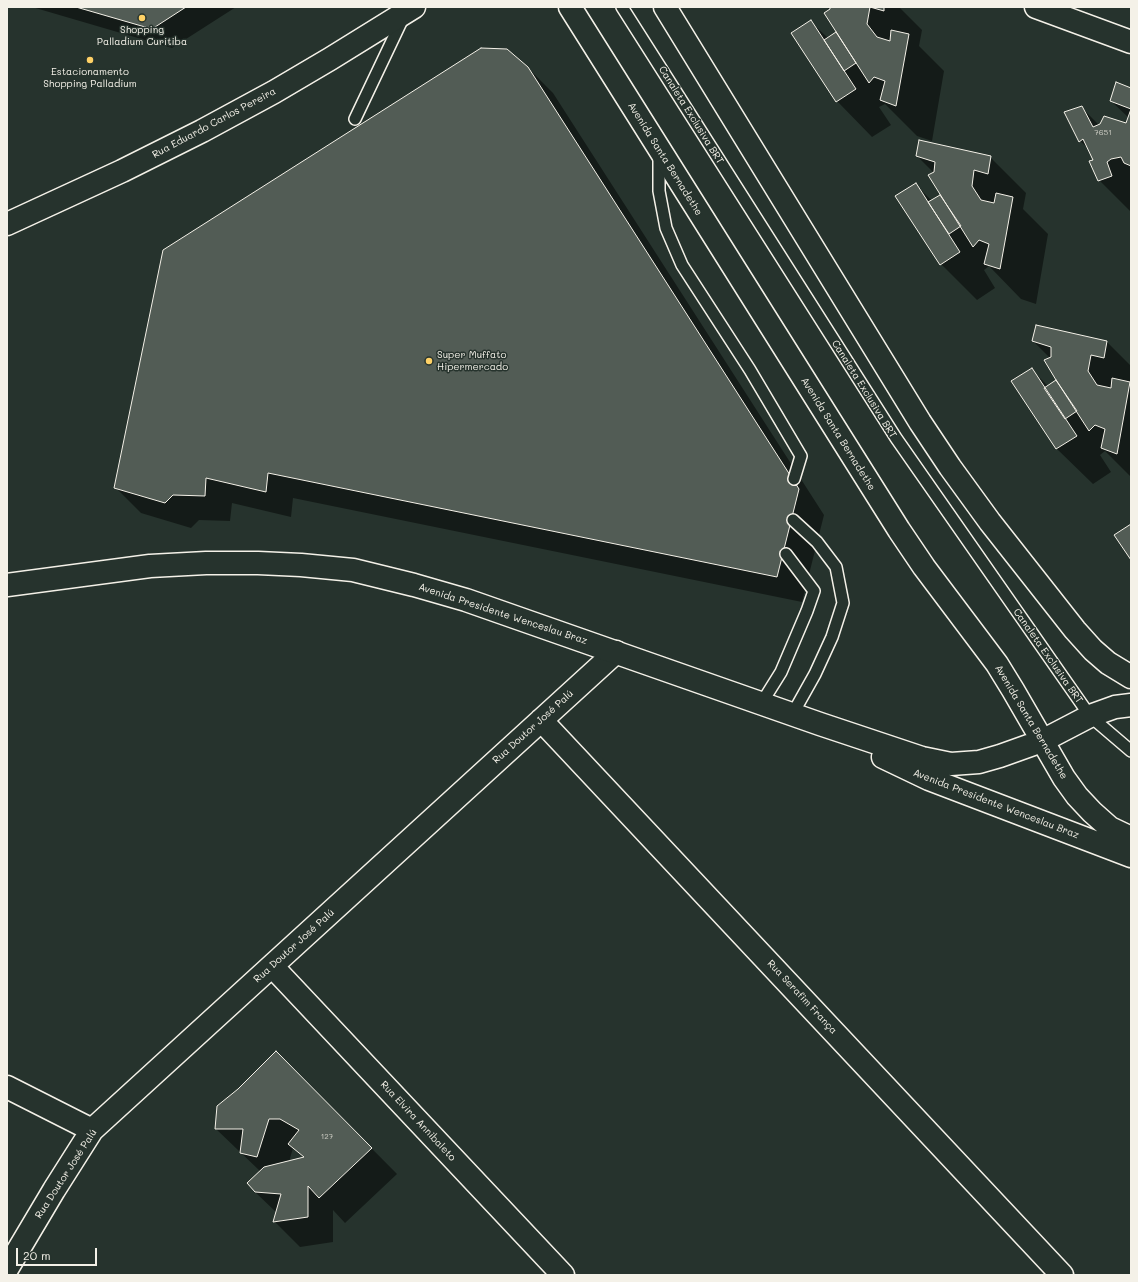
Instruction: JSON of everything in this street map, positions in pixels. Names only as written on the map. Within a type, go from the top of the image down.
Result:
[{"type":"street","name":"Avenida Santa Bernadethe","points":[[570,7],[899,530],[924,567],[997,664],[1064,778],[1077,796],[1092,812],[1110,828],[1131,838]]},
{"type":"street","points":[[665,7],[920,422],[950,467],[990,522],[1075,630],[1093,650],[1108,663],[1131,677]]},
{"type":"street","points":[[1036,7],[1131,42]]},
{"type":"street","name":"Rua Eduardo Carlos Pereira","points":[[7,224],[122,171],[202,131],[280,88],[410,9]]},
{"type":"street","name":"Avenida Presidente Wenceslau Braz","points":[[7,585],[150,566],[206,563],[301,565],[353,570],[466,600],[792,715],[922,758],[951,764],[979,762],[1042,741],[1090,716],[1115,707],[1131,705]]},
{"type":"street","name":"Rua Doutor José Palú","points":[[7,1268],[92,1130],[616,652]]},
{"type":"street","name":"Rua Serafim França","points":[[541,720],[1062,1275]]},
{"type":"street","name":"Avenida Presidente Wenceslau Braz","points":[[820,724],[929,779],[1131,856]]},
{"type":"street","name":"Rua Elvira Annibaleto","points":[[272,966],[563,1275]]},
{"type":"street","points":[[7,1087],[92,1130]]},
{"type":"lane","name":"Canaleta Exclusiva BRT","points":[[622,7],[896,438],[1090,716],[1131,752]]},
{"type":"lane","points":[[355,119],[410,9]]},
{"type":"lane","points":[[659,149],[659,190],[666,228],[682,265],[750,370],[800,456],[794,480]]},
{"type":"lane","points":[[792,715],[815,674],[832,636],[843,603],[836,567],[817,542],[793,520]]},
{"type":"lane","points":[[761,704],[781,672],[814,591],[786,554]]},
{"type":"building","name":"Shopping Palladium Curitiba","points":[[76,7],[186,7],[152,29]]},
{"type":"building","points":[[830,7],[870,7],[867,24],[877,37],[890,41],[891,30],[909,34],[896,106],[880,100],[885,81],[874,77],[869,83],[824,13],[830,9]]},
{"type":"building","points":[[870,7],[884,7],[884,11]]},
{"type":"building","points":[[811,20],[856,89],[836,102],[791,33]]},
{"type":"building","points":[[836,32],[856,63],[844,71],[824,40]]},
{"type":"building","name":"Super Muffato Hipermercado","points":[[481,48],[507,49],[528,67],[799,489],[777,577],[268,473],[266,492],[206,478],[205,496],[173,495],[165,503],[114,488],[163,250]]},
{"type":"building","points":[[1116,82],[1131,88],[1131,109],[1110,101]]},
{"type":"building","points":[[1082,106],[1093,127],[1100,124],[1104,116],[1126,123],[1131,109],[1131,166],[1124,163],[1121,157],[1111,159],[1107,162],[1112,176],[1098,181],[1089,161],[1093,160],[1083,139],[1079,142],[1064,112]]},
{"type":"building","points":[[919,140],[991,156],[988,174],[974,170],[972,186],[981,200],[994,203],[996,193],[1013,197],[1000,269],[984,264],[989,244],[979,240],[973,247],[928,175],[934,172],[935,162],[916,156]]},
{"type":"building","points":[[916,183],[960,252],[940,265],[895,196]]},
{"type":"building","points":[[940,195],[961,226],[949,234],[928,202]]},
{"type":"building","points":[[1036,325],[1107,341],[1104,358],[1091,355],[1088,371],[1097,385],[1111,388],[1112,378],[1130,382],[1117,454],[1101,448],[1105,429],[1095,425],[1089,431],[1056,380],[1044,360],[1051,357],[1051,347],[1032,341]]},
{"type":"building","points":[[1032,368],[1077,436],[1056,449],[1011,381]]},
{"type":"building","points":[[1056,380],[1077,411],[1065,419],[1044,388]]},
{"type":"building","points":[[1131,524],[1131,560],[1114,535]]},
{"type":"building","points":[[276,1051],[372,1148],[319,1198],[308,1186],[308,1217],[273,1222],[281,1194],[255,1192],[247,1183],[264,1167],[304,1157],[288,1144],[299,1130],[280,1119],[269,1119],[257,1157],[240,1153],[243,1129],[215,1129],[217,1106],[238,1089]]},
{"type":"place","name":"Shopping Palladium Curitiba","points":[[142,18]]},
{"type":"place","name":"Estacionamento Shopping Palladium","points":[[90,60]]},
{"type":"place","name":"Super Muffato Hipermercado","points":[[429,361]]}]
